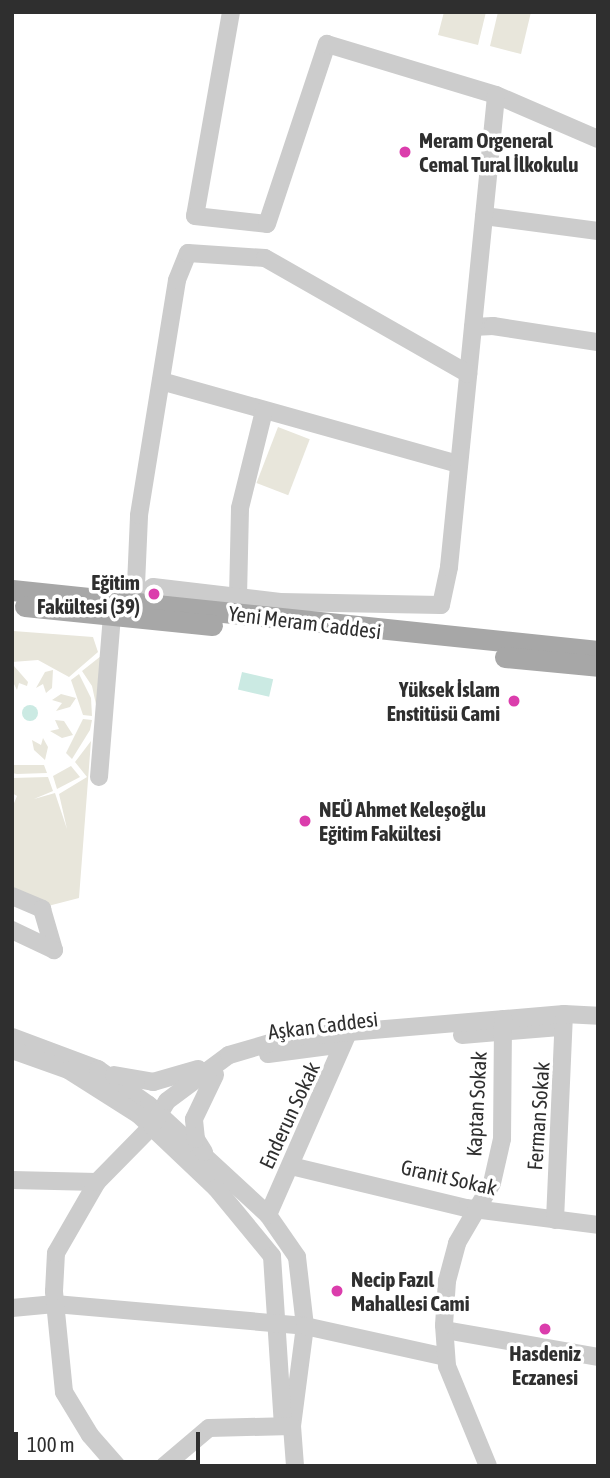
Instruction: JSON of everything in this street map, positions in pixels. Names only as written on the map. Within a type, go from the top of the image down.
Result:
[{"type":"main road","name":"Yeni Meram Caddesi","points":[[12,590],[134,609],[561,655],[598,666]]},
{"type":"main road","name":"Yeni Meram Caddesi","points":[[12,604],[112,615],[134,609]]},
{"type":"main road","points":[[561,655],[598,634]]},
{"type":"main road","name":"Yeni Meram Caddesi","points":[[561,655],[598,651]]},
{"type":"main road","points":[[561,655],[598,676]]},
{"type":"street","points":[[231,12],[195,216],[267,224],[327,44],[496,95],[598,139]]},
{"type":"street","points":[[134,609],[153,587],[237,597],[441,606],[459,464],[496,95]]},
{"type":"street","points":[[484,216],[598,231]]},
{"type":"street","points":[[134,609],[139,515],[177,280],[188,253],[216,252],[265,258],[468,374]]},
{"type":"street","points":[[472,327],[493,326],[598,342]]},
{"type":"street","points":[[161,381],[459,464]]},
{"type":"street","points":[[237,597],[240,508],[264,411]]},
{"type":"street","points":[[99,777],[112,615]]},
{"type":"street","points":[[12,896],[42,909],[54,950],[12,930]]},
{"type":"street","name":"Aşkan Caddesi","points":[[117,1466],[90,1435],[64,1392],[55,1304],[56,1253],[97,1182],[156,1121],[213,1070],[250,1046],[598,1016]]},
{"type":"street","name":"Aşkan Caddesi","points":[[564,1020],[598,1027]]},
{"type":"street","name":"Ferman Sokak","points":[[555,1220],[564,1020]]},
{"type":"street","name":"Kaptan Sokak","points":[[488,1466],[446,1357],[445,1330],[447,1281],[457,1243],[492,1183],[502,1139],[503,1025]]},
{"type":"street","points":[[12,1037],[130,1081],[153,1082],[213,1070]]},
{"type":"street","name":"Enderun Sokak","points":[[268,1215],[347,1038]]},
{"type":"street","points":[[12,1050],[68,1070],[156,1121],[210,1160],[268,1215],[297,1257],[305,1326],[287,1426]]},
{"type":"street","points":[[98,1069],[156,1121],[272,1256],[287,1426],[295,1466]]},
{"type":"street","points":[[210,1160],[196,1139],[194,1119],[213,1070]]},
{"type":"street","name":"Granit Sokak","points":[[291,1166],[475,1209],[598,1225]]},
{"type":"street","points":[[12,1180],[97,1182]]},
{"type":"street","points":[[12,1308],[55,1304],[305,1326],[446,1357]]},
{"type":"street","points":[[445,1330],[598,1357]]},
{"type":"street","points":[[164,1466],[209,1428],[287,1426]]},
{"type":"shaded area","points":[[444,12],[486,12],[478,45],[438,35]]},
{"type":"shaded area","points":[[498,12],[531,12],[521,54],[490,46]]},
{"type":"shaded area","points":[[278,427],[310,439],[288,495],[256,483]]},
{"type":"shaded area","points":[[13,631],[93,637],[98,652],[69,677],[38,660],[12,662]]},
{"type":"shaded area","points":[[101,656],[97,709],[92,686],[82,671]]},
{"type":"shaded area","points":[[14,666],[28,682],[27,686],[19,683],[17,690],[12,680]]},
{"type":"shaded area","points":[[53,670],[52,688],[46,693],[43,684],[36,688],[45,672]]},
{"type":"shaded area","points":[[242,672],[273,679],[269,697],[238,690]]},
{"type":"shaded area","points":[[79,674],[91,698],[92,716],[83,715],[71,680]]},
{"type":"shaded area","points":[[61,694],[76,698],[70,707],[56,711],[62,703],[52,700]]},
{"type":"shaded area","points":[[30,705],[36,707],[36,719],[30,721],[24,719],[22,713],[24,707]]},
{"type":"shaded area","points":[[83,719],[92,720],[90,730],[72,759],[66,753]]},
{"type":"shaded area","points":[[55,720],[64,721],[73,735],[62,738],[50,731],[59,729]]},
{"type":"shaded area","points":[[43,738],[48,747],[45,760],[34,750],[32,740],[41,745]]},
{"type":"shaded area","points":[[91,741],[79,898],[48,906],[12,890],[12,808],[17,796],[12,793],[12,778],[48,777],[53,791],[34,799],[55,793],[67,829],[59,794],[87,777],[75,762]]},
{"type":"shaded area","points":[[12,765],[44,765],[47,773],[12,773]]},
{"type":"shaded area","points":[[71,766],[80,777],[57,789],[53,776]]},
{"type":"place","name":"Meram Orgeneral Cemal Tural İlkokulu","points":[[405,152]]},
{"type":"place","name":"Eğitim Fakültesi (39)","points":[[154,594]]},
{"type":"place","name":"Yüksek İslam Enstitüsü Cami","points":[[514,701]]},
{"type":"place","name":"NEÜ Ahmet Keleşoğlu Eğitim Fakültesi","points":[[305,821]]},
{"type":"place","name":"Necip Fazıl Mahallesi Cami","points":[[337,1291]]},
{"type":"place","name":"Hasdeniz Eczanesi","points":[[545,1329]]}]
